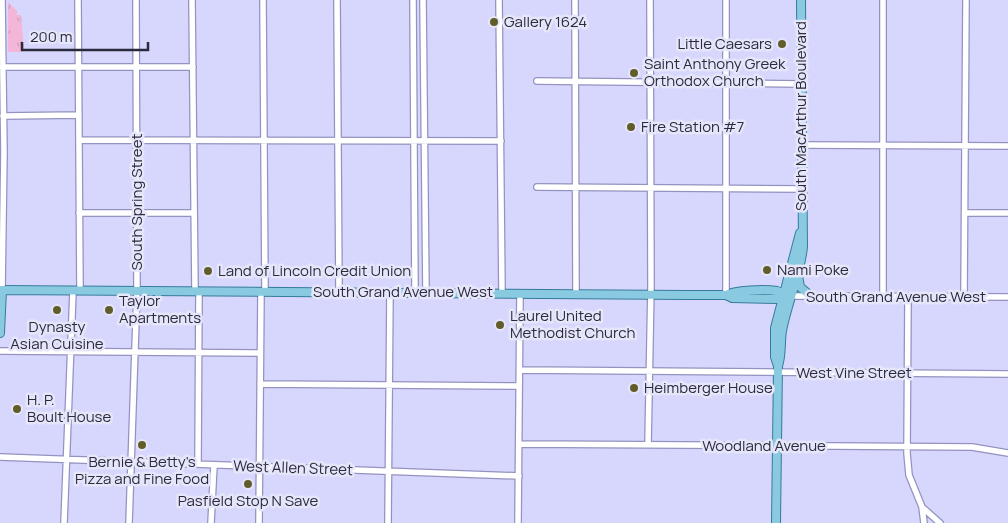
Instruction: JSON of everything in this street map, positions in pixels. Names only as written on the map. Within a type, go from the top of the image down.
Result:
[{"type":"main road","name":"South MacArthur Boulevard","points":[[776,523],[777,369],[774,341],[778,317],[798,276],[803,247],[801,231],[801,0]]},
{"type":"main road","name":"South MacArthur Boulevard","points":[[777,369],[781,357],[782,330],[801,231]]},
{"type":"main road","points":[[798,276],[800,287],[811,296]]},
{"type":"main road","name":"South Grand Avenue West","points":[[1,290],[650,294],[726,295],[732,298],[758,299],[778,299],[788,296]]},
{"type":"main road","points":[[0,332],[1,290]]},
{"type":"main road","name":"South Grand Avenue West","points":[[726,295],[731,292],[778,291],[788,296]]},
{"type":"main road","points":[[758,299],[774,305],[778,317]]},
{"type":"street","points":[[1,290],[2,0]]},
{"type":"street","points":[[64,523],[71,352],[77,290],[79,213],[78,0]]},
{"type":"street","name":"South Spring Street","points":[[129,523],[137,291],[136,0]]},
{"type":"street","points":[[192,0],[198,464]]},
{"type":"street","points":[[259,523],[260,353],[263,292],[263,0]]},
{"type":"street","points":[[337,0],[339,292]]},
{"type":"street","points":[[413,0],[415,292]]},
{"type":"street","points":[[423,0],[426,293]]},
{"type":"street","points":[[499,0],[502,293]]},
{"type":"street","points":[[575,0],[576,294]]},
{"type":"street","points":[[648,445],[650,0]]},
{"type":"street","points":[[726,0],[726,295]]},
{"type":"street","points":[[883,0],[883,297]]},
{"type":"street","points":[[964,297],[966,0]]},
{"type":"street","points":[[1,71],[78,67],[193,67]]},
{"type":"street","points":[[537,81],[801,84]]},
{"type":"street","points":[[3,116],[79,115]]},
{"type":"street","points":[[79,140],[501,141]]},
{"type":"street","points":[[801,145],[1008,146]]},
{"type":"street","points":[[538,187],[801,189]]},
{"type":"street","points":[[79,213],[194,213]]},
{"type":"street","points":[[965,213],[1008,213]]},
{"type":"street","points":[[388,523],[390,292]]},
{"type":"street","points":[[518,523],[520,293]]},
{"type":"street","name":"South Grand Avenue West","points":[[788,296],[1008,297]]},
{"type":"street","points":[[908,297],[907,447],[910,475],[922,508],[924,523]]},
{"type":"street","points":[[0,351],[260,353]]},
{"type":"street","name":"West Vine Street","points":[[520,370],[649,371],[777,369],[1008,374]]},
{"type":"street","points":[[260,384],[520,386]]},
{"type":"street","name":"Woodland Avenue","points":[[519,444],[983,448],[1008,452]]},
{"type":"street","name":"West Allen Street","points":[[0,457],[519,476]]},
{"type":"street","points":[[211,523],[214,465]]},
{"type":"street","points":[[922,508],[940,523]]},
{"type":"green space","points":[[8,2],[18,12],[16,15],[21,15],[24,52],[8,52]]},
{"type":"place","name":"Gallery 1624","points":[[494,22]]},
{"type":"place","name":"Little Caesars","points":[[782,44]]},
{"type":"place","name":"Saint Anthony Greek Orthodox Church","points":[[634,73]]},
{"type":"place","name":"Fire Station #7","points":[[631,127]]},
{"type":"place","name":"Nami Poke","points":[[767,270]]},
{"type":"place","name":"Land of Lincoln Credit Union","points":[[208,271]]},
{"type":"place","name":"Dynasty Asian Cuisine","points":[[57,310]]},
{"type":"place","name":"Taylor Apartments","points":[[109,310]]},
{"type":"place","name":"Laurel United Methodist Church","points":[[500,325]]},
{"type":"place","name":"Heimberger House","points":[[634,388]]},
{"type":"place","name":"H. P. Boult House","points":[[17,409]]},
{"type":"place","name":"Bernie & Betty's Pizza and Fine Food","points":[[142,445]]},
{"type":"place","name":"Pasfield Stop N Save","points":[[248,484]]}]
